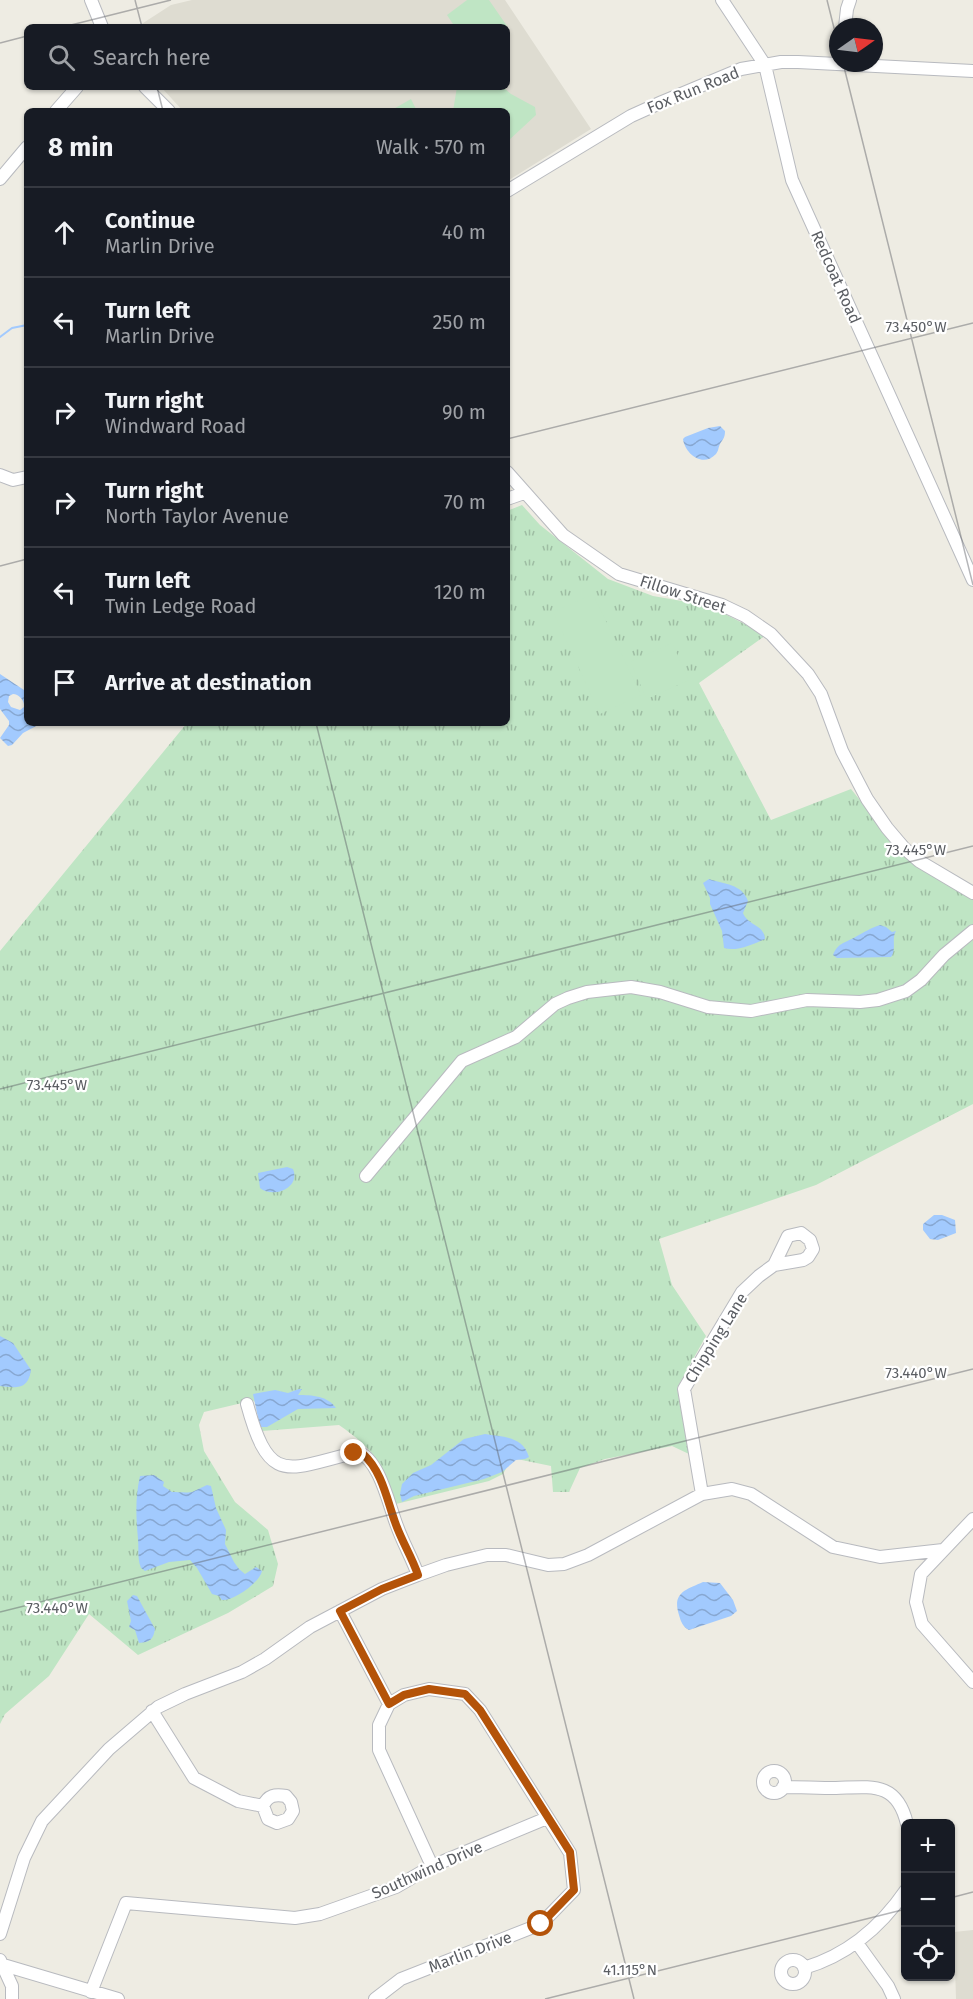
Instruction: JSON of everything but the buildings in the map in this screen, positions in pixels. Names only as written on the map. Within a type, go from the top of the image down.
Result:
[{"type":"street","points":[[722,0],[765,65]]},
{"type":"street","points":[[846,18],[850,0]]},
{"type":"street","points":[[89,1],[100,24]]},
{"type":"street","name":"Fox Run Road","points":[[510,189],[631,116],[731,73],[765,65],[798,62],[829,63]]},
{"type":"street","name":"Redcoat Road","points":[[765,65],[792,180],[973,580]]},
{"type":"street","name":"Fox Run Road","points":[[883,65],[973,70]]},
{"type":"street","points":[[60,108],[74,90]]},
{"type":"street","points":[[148,90],[166,108]]},
{"type":"street","points":[[0,179],[24,151]]},
{"type":"street","points":[[0,475],[13,480],[24,478]]},
{"type":"street","name":"Fillow Street","points":[[510,476],[563,535],[620,574],[722,605],[745,616],[771,634],[808,674],[821,694],[842,751],[867,799],[886,828],[903,848],[919,861],[973,893]]},
{"type":"street","points":[[510,498],[524,493]]},
{"type":"street","points":[[366,1176],[462,1061],[516,1037],[555,1004],[568,998],[587,992],[631,987],[660,992],[708,1007],[751,1011],[807,1000],[860,1002],[878,1000],[906,991],[921,980],[944,955],[973,930]]},
{"type":"street","name":"Chipping Lane","points":[[702,1494],[684,1389],[742,1292],[774,1265]]},
{"type":"street","points":[[247,1404],[258,1441],[265,1453],[276,1463],[290,1467],[308,1466],[358,1452],[367,1457],[385,1490],[395,1523],[418,1575]]},
{"type":"street","points":[[0,1934],[24,1858],[42,1821],[109,1749],[152,1711],[169,1700],[231,1677],[257,1664],[310,1627],[382,1589],[465,1560],[497,1554],[548,1565],[572,1562],[702,1494],[732,1489],[751,1494],[833,1547],[880,1557],[943,1550]]},
{"type":"street","points":[[973,1519],[921,1574],[916,1602],[922,1624],[973,1682]]},
{"type":"street","points":[[340,1611],[389,1704],[379,1725],[379,1750],[432,1866]]},
{"type":"street","name":"Marlin Drive","points":[[375,1999],[401,1979],[541,1924],[574,1890],[570,1852],[480,1710],[465,1694],[429,1689],[404,1695],[389,1704]]},
{"type":"street","points":[[152,1711],[194,1778],[238,1801],[262,1806]]},
{"type":"street","points":[[783,1787],[870,1786],[896,1798],[906,1819]]},
{"type":"street","name":"Southwind Drive","points":[[91,1992],[126,1903],[295,1918],[320,1914],[396,1887],[432,1866],[547,1818]]},
{"type":"street","points":[[804,1968],[828,1960],[857,1943],[901,1897]]},
{"type":"street","points":[[857,1943],[888,1986],[894,1999]]},
{"type":"street","points":[[0,1963],[118,1999]]},
{"type":"street","points":[[0,1963],[12,1986],[12,1999]]},
{"type":"shaded area","points":[[192,0],[505,0],[591,129],[510,179],[510,108],[180,108],[164,90],[510,90],[510,24],[142,24],[171,5]]},
{"type":"shaded area","points":[[973,1930],[973,1999],[956,1999],[955,1932]]},
{"type":"green space","points":[[467,0],[489,0],[506,24],[453,24],[447,15]]},
{"type":"green space","points":[[456,90],[506,90],[535,107],[536,115],[510,139],[510,108],[454,108]]},
{"type":"green space","points":[[411,99],[416,108],[395,108]]},
{"type":"green space","points":[[522,505],[540,525],[608,579],[653,596],[699,604],[723,613],[766,635],[699,683],[771,820],[851,789],[908,860],[973,898],[973,1104],[816,1185],[659,1239],[672,1285],[706,1336],[677,1388],[689,1454],[672,1446],[605,1459],[580,1468],[569,1492],[553,1492],[551,1466],[512,1458],[503,1474],[489,1481],[396,1504],[376,1458],[361,1442],[339,1425],[262,1431],[257,1403],[249,1398],[242,1403],[204,1412],[199,1425],[204,1451],[235,1502],[268,1530],[278,1564],[273,1586],[228,1613],[138,1655],[89,1614],[49,1676],[5,1714],[0,1724],[0,951],[185,726],[510,726],[510,510]]},
{"type":"green space","points":[[593,594],[641,695],[600,714],[553,612]]},
{"type":"green space","points":[[672,643],[689,680],[647,699],[630,662]]},
{"type":"water","points":[[720,426],[725,431],[724,437],[717,453],[711,458],[700,459],[687,450],[683,439],[685,437]]},
{"type":"water","points":[[0,674],[24,690],[24,702],[13,694],[9,696],[8,702],[11,707],[20,710],[24,707],[24,726],[36,726],[23,733],[12,745],[8,746],[0,738],[9,725],[9,721],[0,709]]},
{"type":"water","points":[[709,879],[737,888],[745,895],[748,901],[743,913],[748,920],[762,930],[765,939],[739,948],[724,948],[722,931],[703,883]]},
{"type":"water","points":[[880,925],[892,932],[896,931],[894,951],[891,957],[837,958],[833,955],[843,943]]},
{"type":"water","points":[[287,1167],[293,1169],[293,1182],[290,1186],[278,1192],[265,1191],[260,1188],[258,1173]]},
{"type":"water","points":[[934,1215],[942,1215],[955,1220],[956,1233],[938,1240],[930,1239],[923,1230],[923,1224]]},
{"type":"water","points":[[0,1336],[13,1343],[31,1370],[30,1377],[21,1386],[0,1386]]},
{"type":"water","points":[[302,1389],[298,1395],[324,1399],[336,1408],[298,1409],[267,1427],[260,1427],[253,1394],[275,1390],[288,1393]]},
{"type":"water","points":[[485,1434],[517,1441],[529,1457],[516,1460],[502,1472],[484,1479],[414,1496],[402,1502],[400,1494],[402,1484],[413,1473],[431,1465],[464,1439]]},
{"type":"water","points":[[154,1475],[164,1482],[163,1486],[172,1492],[190,1492],[207,1485],[211,1486],[216,1508],[226,1530],[225,1544],[234,1562],[245,1574],[256,1567],[262,1571],[252,1585],[233,1597],[222,1600],[219,1596],[212,1594],[190,1560],[169,1562],[145,1571],[141,1568],[136,1515],[138,1484],[140,1476]]},
{"type":"water","points":[[703,1582],[720,1583],[733,1600],[737,1611],[731,1616],[689,1630],[681,1620],[677,1602],[682,1593]]},
{"type":"water","points":[[133,1595],[137,1596],[155,1629],[152,1638],[146,1642],[139,1643],[135,1630],[129,1627],[131,1621],[127,1601]]},
{"type":"waterway","points":[[0,337],[12,328],[24,326]]},
{"type":"route","points":[[354,1453],[358,1452],[367,1457],[385,1490],[395,1523],[418,1575],[382,1589],[340,1611],[389,1704],[404,1695],[429,1689],[465,1694],[480,1710],[570,1852],[574,1890],[541,1924]]}]
